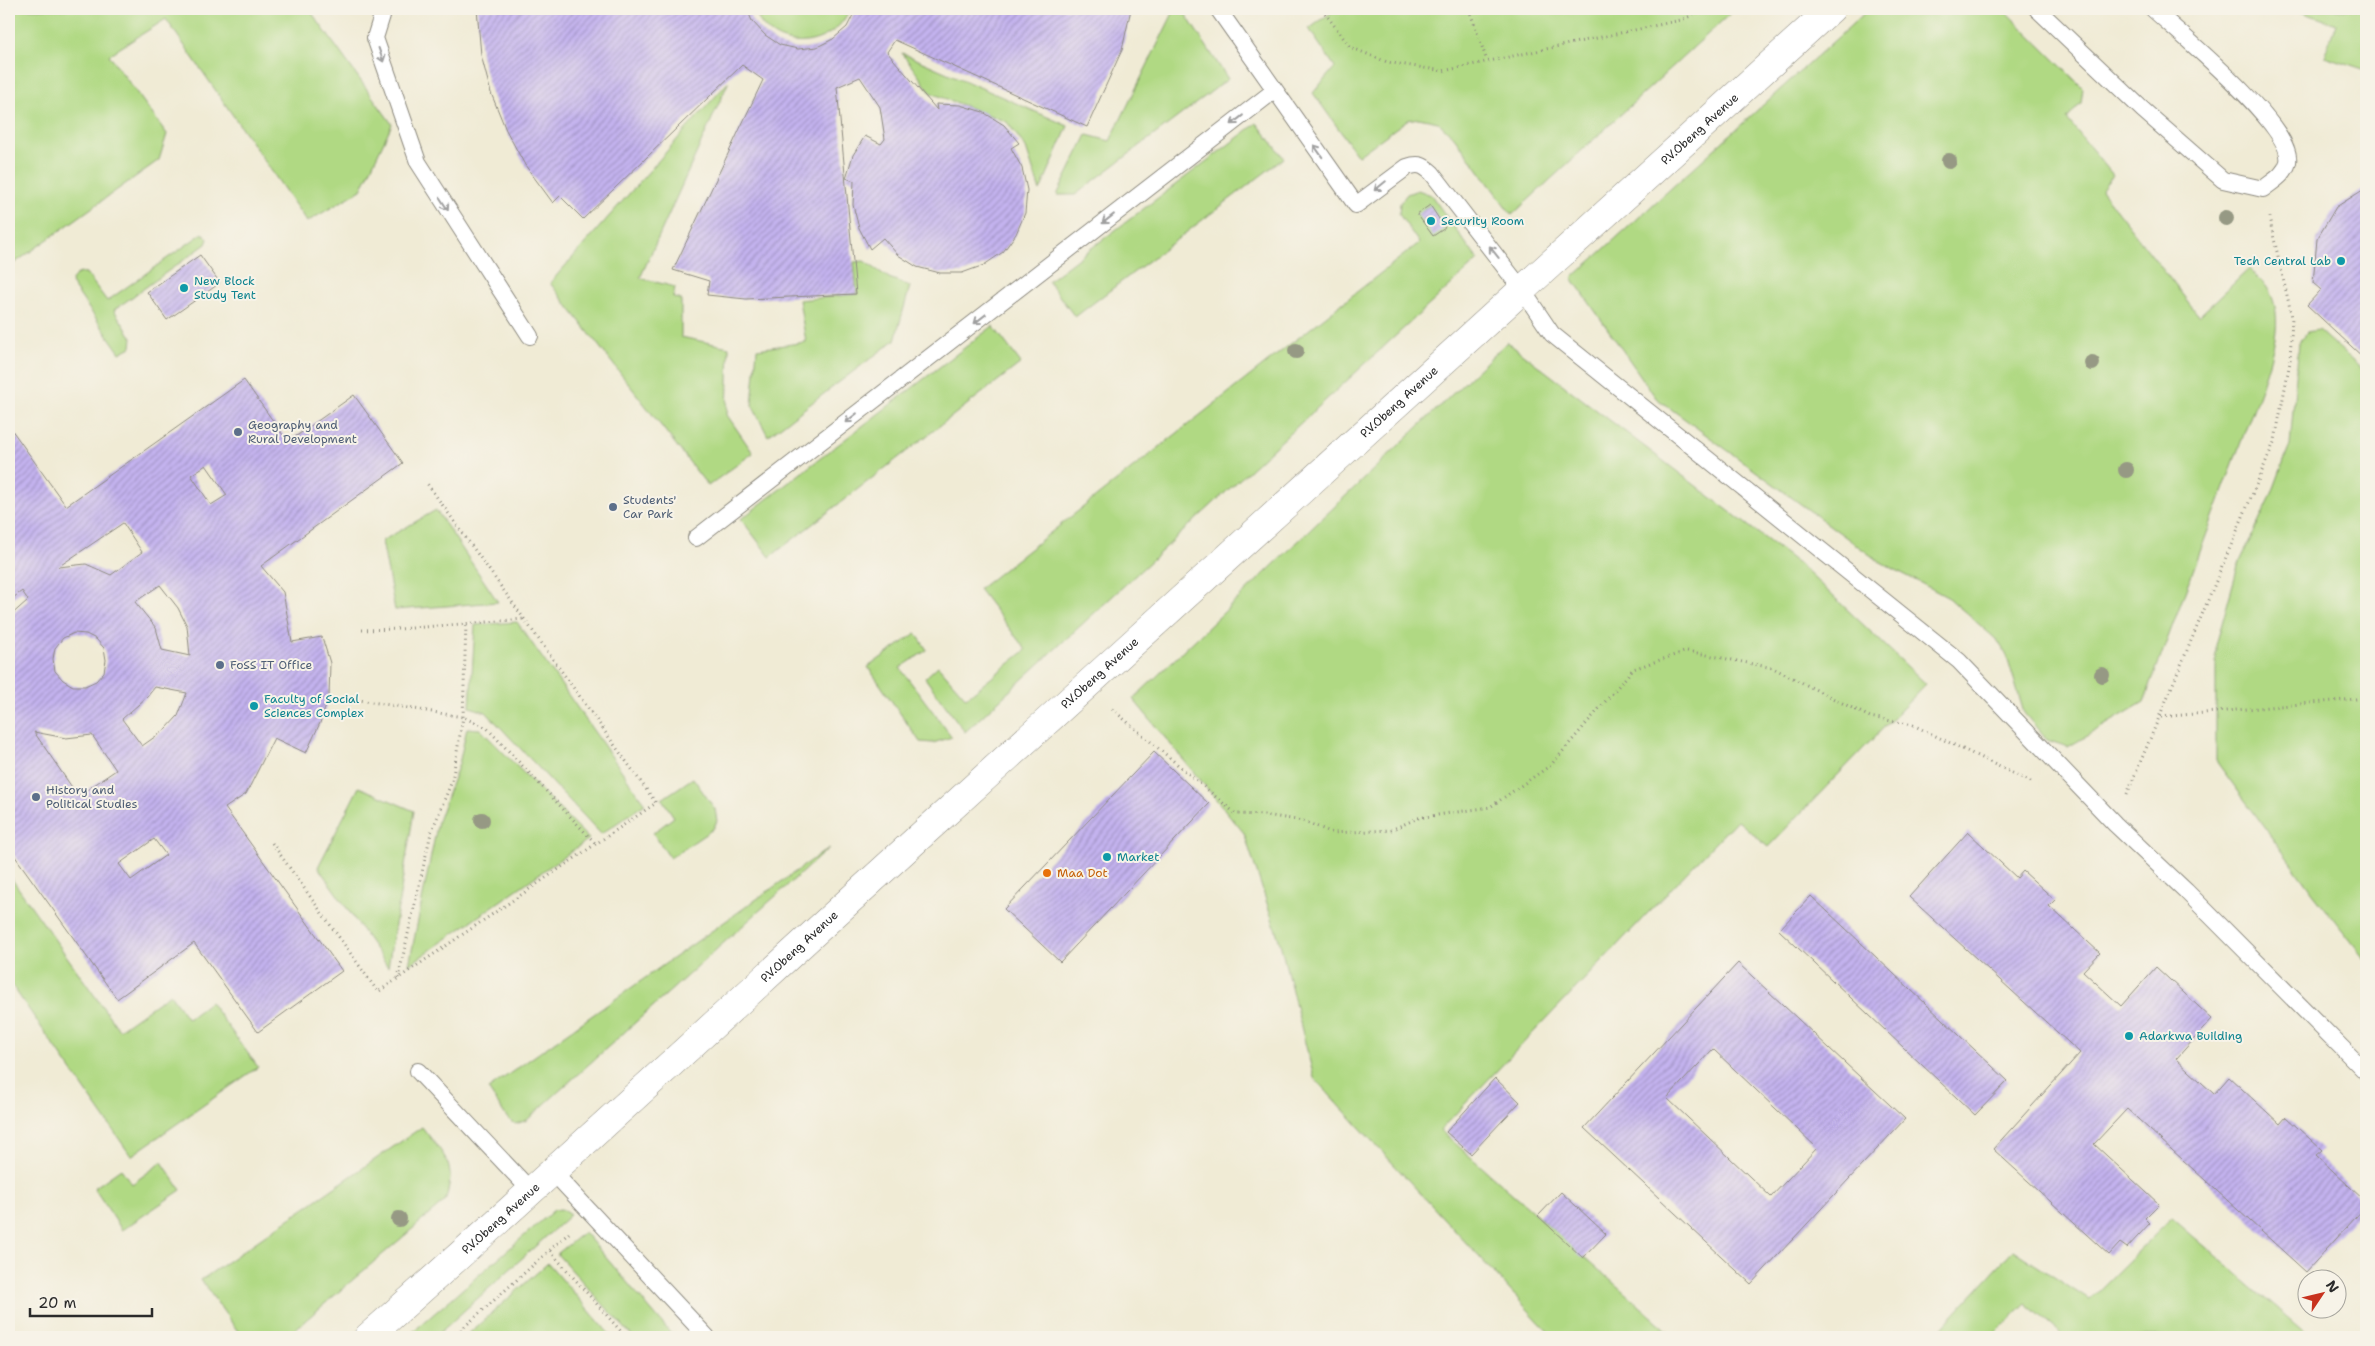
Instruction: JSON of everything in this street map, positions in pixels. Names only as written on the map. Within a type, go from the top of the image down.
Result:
[{"type":"street","name":"P.V.Obeng Avenue","points":[[368,1337],[532,1192],[1524,291],[1831,9]]},
{"type":"lane","points":[[384,9],[375,38],[418,162],[530,336]]},
{"type":"lane","points":[[1218,9],[1356,205],[1407,167],[1416,164],[1423,165],[1432,173],[1524,291],[1552,334],[1959,661],[2115,824],[2186,891],[2366,1072]]},
{"type":"lane","points":[[2037,9],[2143,110],[2223,180],[2263,189],[2284,173],[2288,160],[2283,140],[2260,108],[2153,9]]},
{"type":"lane","points":[[696,538],[1275,90]]},
{"type":"lane","points":[[418,1070],[532,1192]]},
{"type":"lane","points":[[553,1172],[708,1337]]},
{"type":"path","points":[[1322,9],[1350,47],[1387,62],[1443,70],[1681,20],[1708,9]]},
{"type":"path","points":[[1469,9],[1487,61]]},
{"type":"path","points":[[2115,824],[2275,440],[2290,362],[2292,317],[2263,189]]},
{"type":"path","points":[[272,843],[378,992],[656,802],[426,482]]},
{"type":"path","points":[[362,630],[399,629],[524,619]]},
{"type":"path","points":[[398,978],[431,832],[452,781],[463,717],[466,624]]},
{"type":"path","points":[[1086,687],[1236,814],[1266,815],[1303,821],[1334,833],[1391,830],[1418,818],[1490,806],[1551,765],[1633,669],[1687,650],[1773,668],[1870,717],[1913,725],[2036,785]]},
{"type":"path","points":[[347,698],[463,717],[487,728],[596,844]]},
{"type":"path","points":[[2160,716],[2366,698]]},
{"type":"path","points":[[453,1337],[592,1213]]},
{"type":"path","points":[[550,1251],[626,1337]]},
{"type":"green space","points":[[11,9],[309,9],[392,124],[361,190],[307,222],[166,19],[109,55],[167,134],[159,160],[9,267],[9,12]]},
{"type":"green space","points":[[754,9],[850,9],[841,23],[829,34],[815,40],[800,42],[786,41],[773,34],[762,24]]},
{"type":"green space","points":[[1175,9],[1182,9],[1228,79],[1075,195],[1057,195],[1087,135],[1110,141]]},
{"type":"green space","points":[[1336,9],[1735,9],[1512,215],[1454,137],[1438,122],[1419,118],[1407,120],[1358,156],[1313,93],[1335,67],[1309,29]]},
{"type":"green space","points":[[1869,9],[2003,9],[2083,88],[2081,103],[2067,119],[2113,175],[2101,190],[2199,316],[2249,269],[2266,286],[2276,311],[2275,338],[2260,391],[2144,702],[2068,747],[2047,740],[2024,713],[2007,656],[1998,641],[1949,598],[1877,560],[1656,398],[1572,278]]},
{"type":"green space","points":[[2293,9],[2366,9],[2366,70],[2324,56],[2336,24]]},
{"type":"green space","points":[[902,53],[1068,126],[1040,191],[1026,148],[1007,122],[931,93]]},
{"type":"green space","points":[[729,81],[640,278],[675,287],[673,298],[681,299],[681,337],[729,347],[727,415],[753,453],[708,486],[550,283]]},
{"type":"green space","points":[[1257,123],[1284,158],[1075,317],[1048,281]]},
{"type":"green space","points":[[1418,190],[1431,195],[1478,260],[965,732],[925,678],[938,666],[966,698],[1026,650],[979,589],[1419,243],[1399,214],[1400,203],[1407,194]]},
{"type":"green space","points":[[203,233],[208,239],[206,244],[114,310],[132,338],[131,347],[120,353],[71,283],[73,278],[78,274],[86,273],[107,301]]},
{"type":"green space","points":[[864,261],[889,278],[910,286],[895,340],[768,436],[752,405],[757,349],[806,342],[799,300],[857,294],[854,262]]},
{"type":"green space","points":[[993,326],[1021,363],[770,557],[741,519]]},
{"type":"green space","points":[[2318,330],[2366,373],[2366,960],[2313,893],[2216,761],[2216,645],[2238,566],[2271,496],[2290,445],[2299,342],[2307,332]]},
{"type":"green space","points":[[1507,342],[1800,565],[1926,684],[1768,847],[1737,820],[1440,1130],[1675,1337],[1553,1337],[1314,1078],[1280,943],[1244,833],[1133,699]]},
{"type":"green space","points":[[436,510],[498,602],[395,610],[382,541]]},
{"type":"green space","points":[[517,622],[645,804],[601,834],[486,712],[470,707],[475,625]]},
{"type":"green space","points":[[916,633],[927,650],[900,668],[952,737],[933,743],[920,742],[868,667]]},
{"type":"green space","points":[[467,728],[480,729],[589,839],[409,965],[438,821],[459,764]]},
{"type":"green space","points":[[693,778],[715,809],[717,821],[713,829],[670,858],[653,833],[674,817],[662,799]]},
{"type":"green space","points":[[359,787],[414,811],[388,967],[318,867]]},
{"type":"green space","points":[[829,848],[527,1120],[516,1124],[508,1119],[488,1089]]},
{"type":"green space","points":[[9,875],[119,1030],[170,994],[188,1019],[210,1002],[258,1067],[131,1156],[9,981]]},
{"type":"green space","points":[[422,1127],[447,1161],[450,1177],[445,1201],[286,1337],[242,1337],[201,1280]]},
{"type":"green space","points":[[162,1162],[181,1190],[122,1230],[94,1188],[121,1169],[132,1184]]},
{"type":"green space","points":[[561,1209],[570,1215],[435,1337],[407,1337],[554,1210]]},
{"type":"green space","points":[[2172,1218],[2310,1337],[2065,1337],[2026,1303],[1991,1337],[1933,1337],[2013,1250],[2089,1300]]},
{"type":"green space","points":[[584,1232],[674,1337],[633,1337],[557,1254]]},
{"type":"green space","points":[[548,1263],[612,1337],[465,1337]]},
{"type":"building","points":[[477,9],[747,9],[752,21],[765,35],[780,45],[798,49],[817,47],[833,39],[847,27],[856,9],[1131,9],[1122,50],[1087,127],[895,40],[887,52],[937,110],[936,104],[960,105],[983,112],[1004,125],[1019,143],[1011,148],[1022,168],[1027,190],[1025,213],[1016,234],[1003,252],[984,265],[962,273],[940,273],[917,267],[898,255],[883,238],[870,249],[859,228],[853,205],[854,181],[846,178],[853,155],[865,136],[881,144],[885,139],[880,107],[860,77],[837,87],[856,294],[746,299],[707,295],[709,281],[673,270],[763,80],[742,65],[583,219],[560,196],[553,203],[525,165],[506,130],[491,93],[481,55]]},
{"type":"building","name":"Tech Central Lab","points":[[2366,188],[2366,360],[2307,305],[2321,290],[2313,283],[2317,239],[2336,207]]},
{"type":"building","name":"Security Room","points":[[1430,205],[1445,228],[1433,236],[1417,214]]},
{"type":"building","name":"New Block Study Tent","points":[[200,255],[220,283],[167,320],[147,292]]},
{"type":"building","name":"Faculty of Social Sciences Complex","points":[[244,380],[288,442],[354,395],[403,463],[261,566],[283,592],[292,642],[322,637],[330,663],[329,697],[320,723],[306,753],[274,738],[246,794],[225,808],[342,971],[258,1032],[194,943],[117,999],[9,848],[9,699],[12,697],[9,690],[9,617],[28,600],[22,591],[9,601],[9,426],[66,506]],"holes":[[[206,465],[227,495],[211,505],[191,475]],[[123,523],[142,552],[111,575],[86,564],[58,567]],[[160,585],[178,608],[187,626],[190,656],[162,650],[156,628],[135,602]],[[74,633],[86,634],[96,639],[104,648],[106,660],[104,672],[96,681],[85,686],[73,686],[63,680],[55,671],[53,659],[55,648],[63,638]],[[155,687],[187,693],[178,716],[166,729],[142,746],[122,719],[147,697]],[[34,732],[66,738],[92,735],[116,770],[78,796]],[[154,839],[166,855],[131,880],[119,864]]]},
{"type":"building","name":"Market","points":[[1154,752],[1209,804],[1060,962],[1004,909]]},
{"type":"building","name":"Adarkwa Building","points":[[1968,832],[2017,878],[2023,871],[2055,900],[2049,906],[2100,953],[2083,971],[2121,1006],[2156,967],[2212,1019],[2176,1059],[2214,1094],[2229,1077],[2280,1124],[2286,1117],[2322,1150],[2316,1155],[2366,1202],[2366,1206],[2310,1268],[2302,1268],[2127,1109],[2094,1144],[2159,1204],[2145,1218],[2150,1223],[2127,1248],[2120,1243],[2109,1255],[1993,1149],[2080,1053],[1909,897]]},
{"type":"building","points":[[1811,896],[2008,1081],[1975,1115],[1779,930]]},
{"type":"building","points":[[1738,963],[1905,1119],[1751,1284],[1584,1128]],"holes":[[[1713,1049],[1817,1148],[1771,1197],[1667,1098]]]},
{"type":"building","points":[[1495,1078],[1520,1102],[1471,1154],[1446,1132]]},
{"type":"building","points":[[1561,1192],[1606,1234],[1583,1258],[1538,1216]]},
{"type":"place","name":"Security Room","points":[[1431,221]]},
{"type":"place","name":"Tech Central Lab","points":[[2341,261]]},
{"type":"place","name":"New Block Study Tent","points":[[184,288]]},
{"type":"place","name":"Geography and Rural Development","points":[[238,432]]},
{"type":"place","name":"Students' Car Park","points":[[613,507]]},
{"type":"place","name":"FoSS IT Office","points":[[220,665]]},
{"type":"place","name":"Faculty of Social Sciences Complex","points":[[254,706]]},
{"type":"place","name":"History and Political Studies","points":[[36,797]]},
{"type":"place","name":"Market","points":[[1107,857]]},
{"type":"place","name":"Maa Dot","points":[[1047,873]]},
{"type":"place","name":"Adarkwa Building","points":[[2129,1036]]}]
